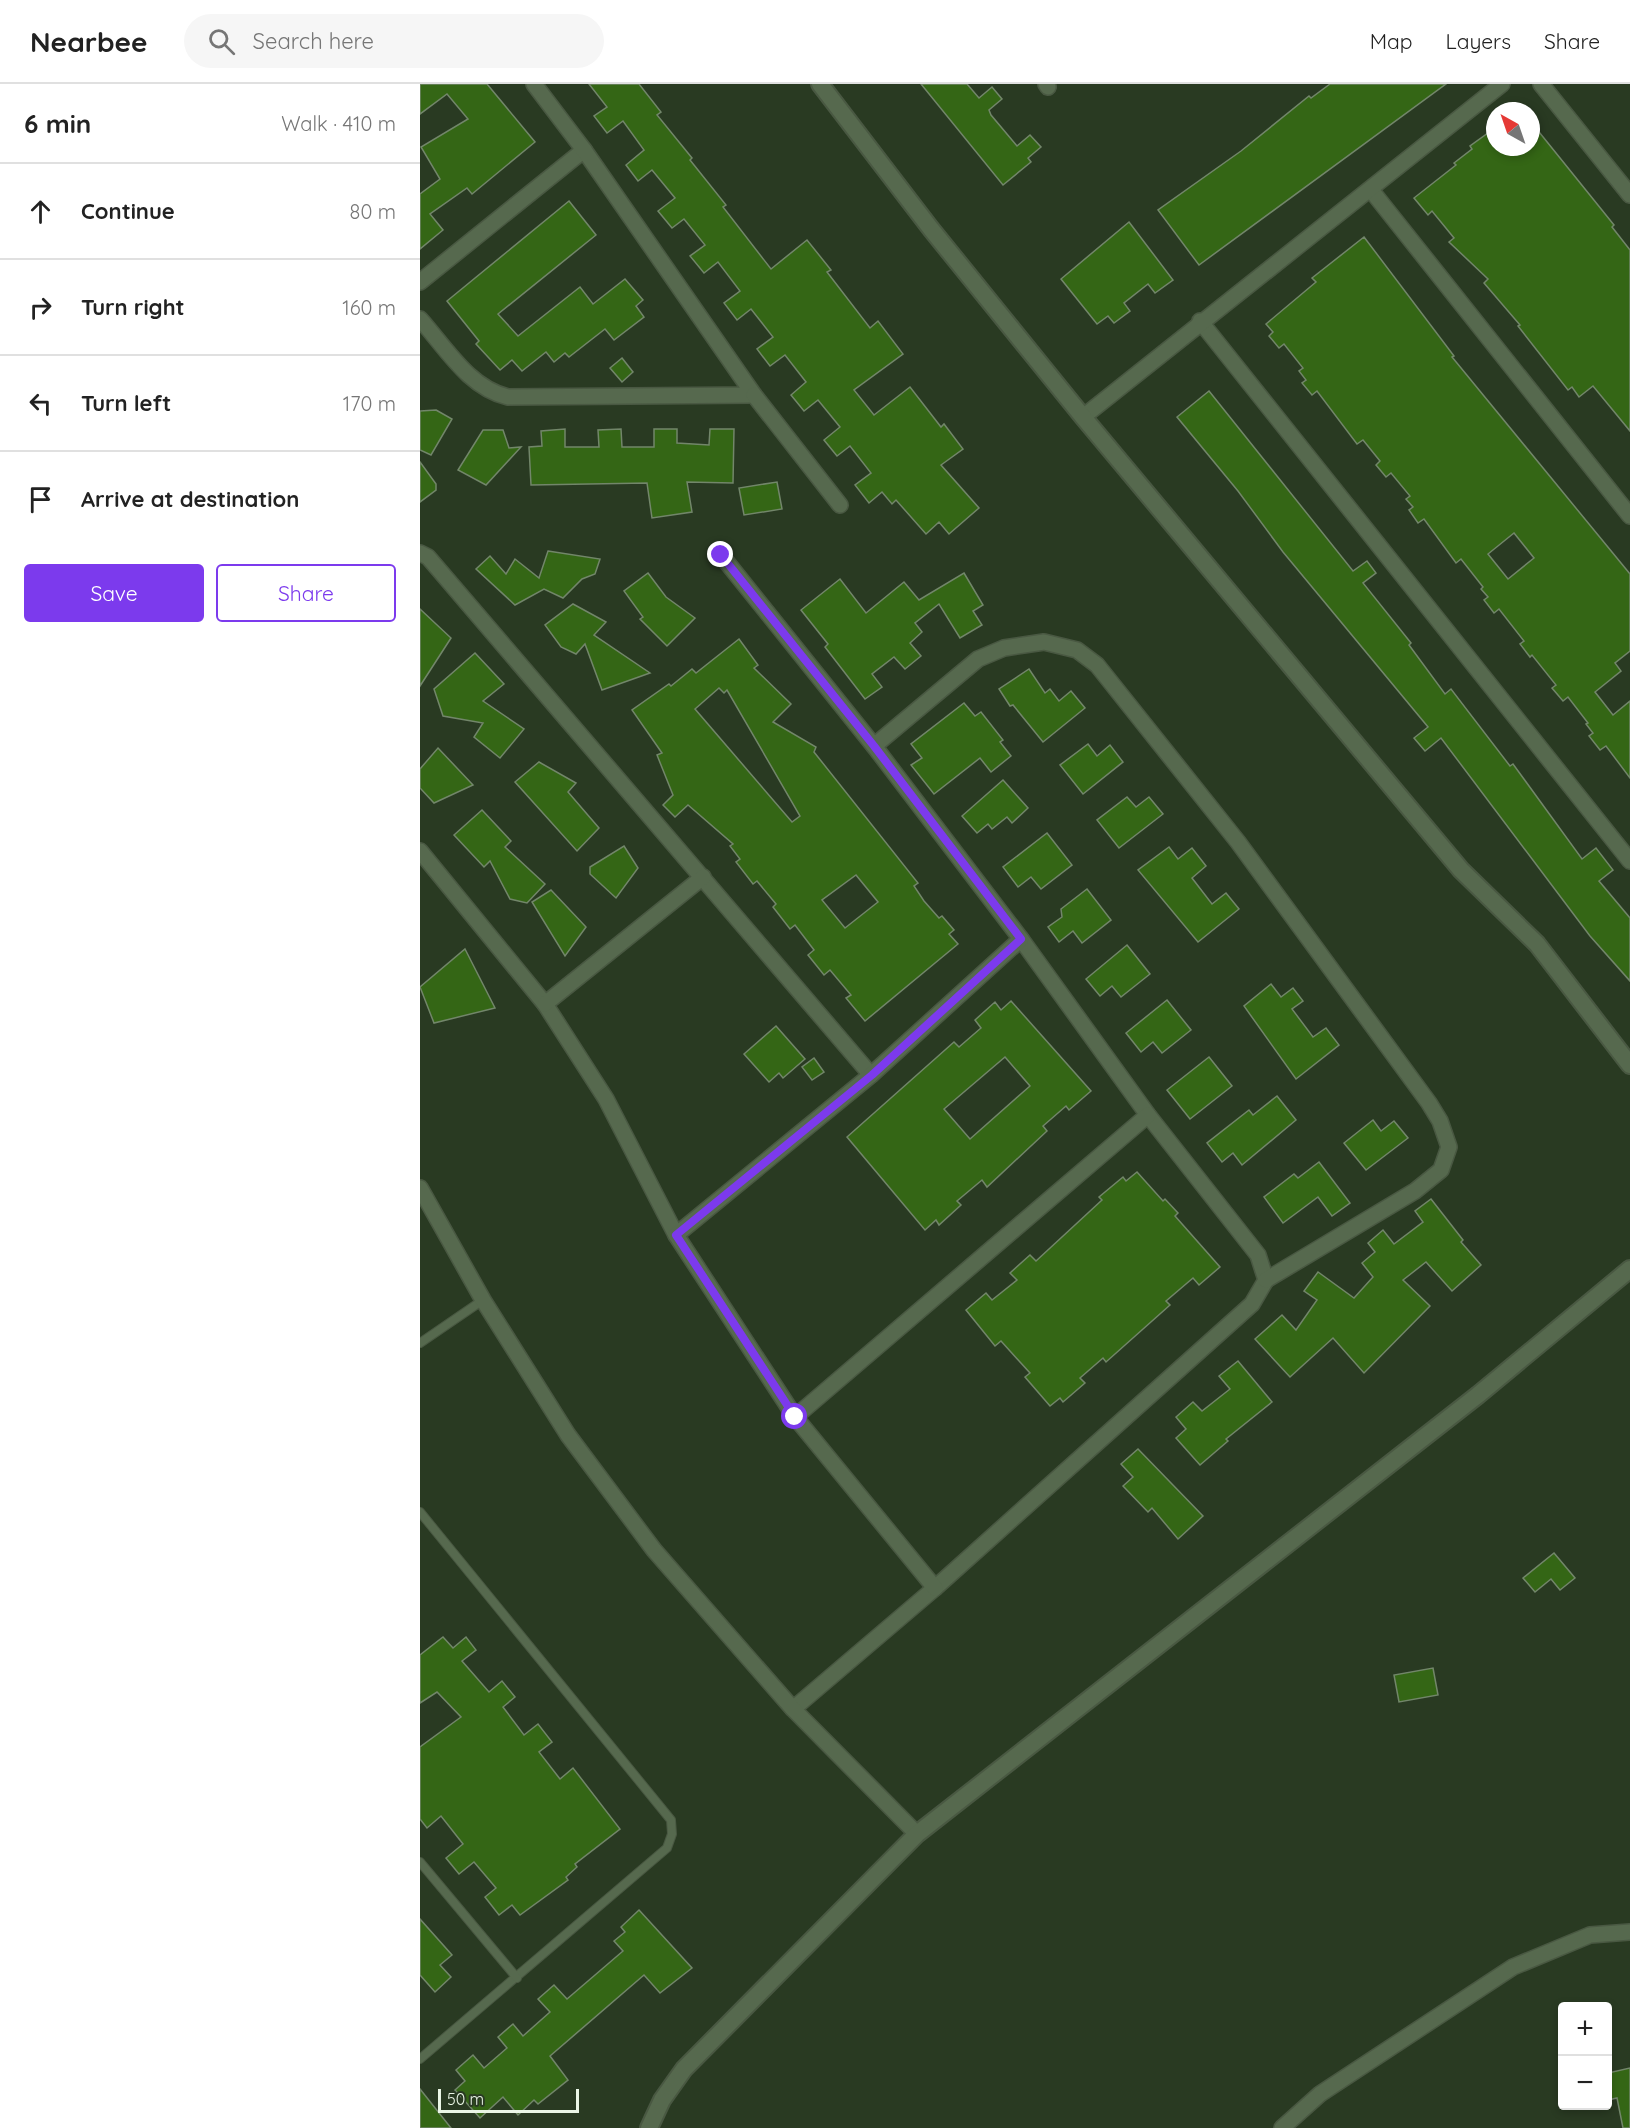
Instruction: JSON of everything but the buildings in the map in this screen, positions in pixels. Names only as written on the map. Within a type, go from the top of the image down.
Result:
[{"type":"street","points":[[534,84],[584,150],[754,395],[840,506]]},
{"type":"street","points":[[820,84],[931,229],[1083,417],[1454,861],[1537,944],[1630,1065]]},
{"type":"street","points":[[1083,417],[1200,321],[1371,190],[1502,84]]},
{"type":"street","points":[[1540,84],[1630,195]]},
{"type":"street","points":[[420,282],[584,150]]},
{"type":"street","points":[[1371,190],[1630,516]]},
{"type":"street","points":[[420,319],[476,383],[491,393],[508,396],[754,395]]},
{"type":"street","points":[[1200,321],[1630,861]]},
{"type":"street","points":[[420,553],[428,557],[872,1075]]},
{"type":"street","points":[[721,555],[874,746],[1021,939],[1148,1115],[1258,1255],[1266,1280]]},
{"type":"street","points":[[794,1709],[935,1588],[1252,1304],[1266,1280],[1415,1191],[1441,1170],[1449,1147],[1440,1121],[1429,1103],[1238,842],[1097,665],[1077,650],[1044,642],[1004,648],[978,660],[874,746]]},
{"type":"street","points":[[420,851],[545,1004],[606,1100],[676,1235],[795,1417],[935,1588]]},
{"type":"street","points":[[545,1004],[703,877]]},
{"type":"street","points":[[676,1235],[872,1075],[1021,939]]},
{"type":"street","points":[[795,1417],[1148,1115]]},
{"type":"street","points":[[420,1188],[483,1300],[582,1455],[654,1550],[794,1709],[917,1834]]},
{"type":"street","points":[[649,2128],[662,2100],[684,2069],[917,1834],[1478,1395],[1630,1269]]},
{"type":"street","points":[[1282,2128],[1320,2094],[1513,1967],[1590,1935],[1630,1932]]},
{"type":"lane","points":[[420,1343],[483,1300]]},
{"type":"lane","points":[[420,1512],[671,1820],[672,1834],[667,1848],[420,2059]]},
{"type":"lane","points":[[420,1862],[516,1978]]},
{"type":"route","points":[[721,555],[874,746],[1021,939],[872,1075],[676,1235],[795,1417]]}]
